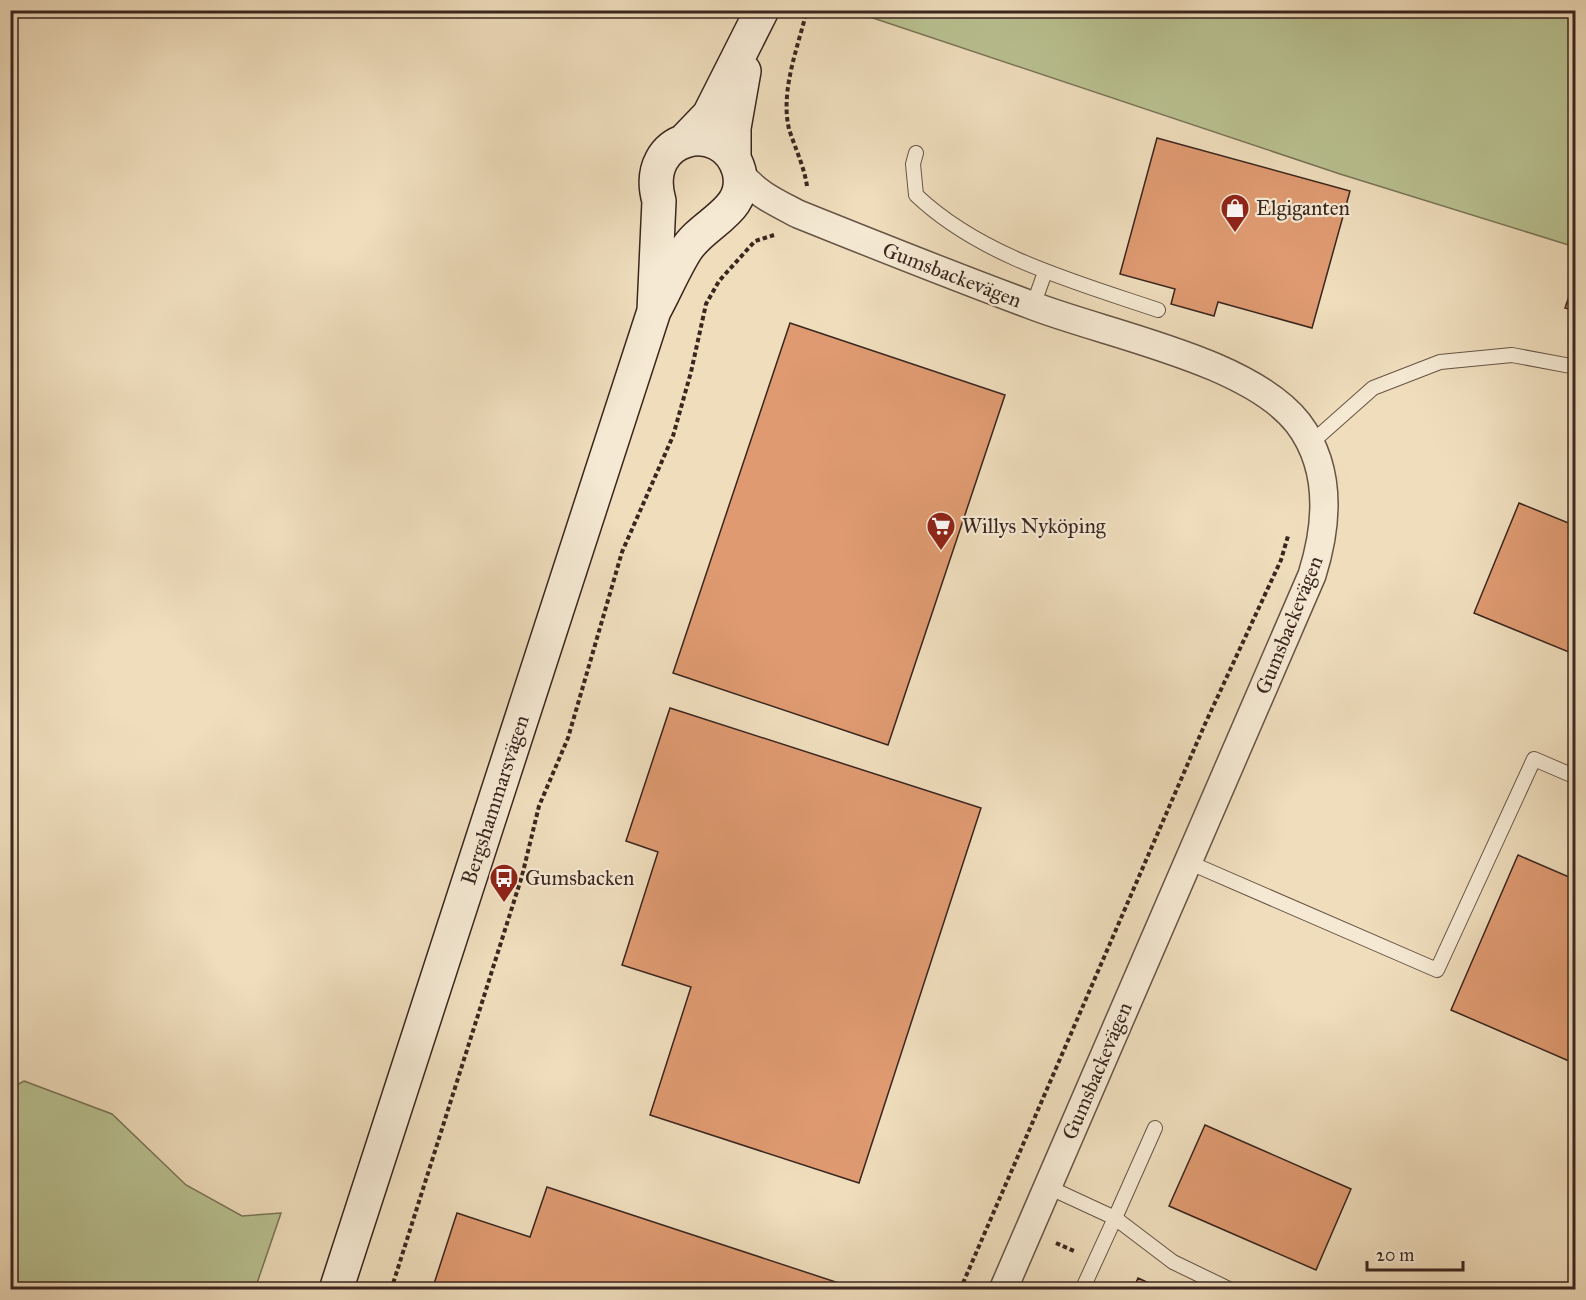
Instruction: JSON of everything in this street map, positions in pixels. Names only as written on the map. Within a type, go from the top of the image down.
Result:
[{"type":"main road","points":[[684,141],[709,115],[756,23]]},
{"type":"main road","points":[[654,312],[686,249],[695,237],[720,218],[736,201],[740,187],[734,128],[756,23]]},
{"type":"main road","points":[[654,312],[659,201],[655,180],[661,159],[670,148],[684,141],[698,139],[712,141],[724,148],[736,165]]},
{"type":"main road","points":[[659,201],[668,214],[681,222],[697,225],[720,218]]},
{"type":"main road","name":"Bergshammarsvägen","points":[[336,1290],[654,312]]},
{"type":"street","name":"Gumsbackevägen","points":[[736,165],[750,187],[798,214],[1033,306],[1215,367],[1249,383],[1278,402],[1311,443],[1321,472],[1324,499],[1321,546],[1312,575],[1003,1290]]},
{"type":"street","name":"Gumsbackevägen","points":[[720,218],[751,210],[798,214]]},
{"type":"lane","points":[[916,153],[913,164],[916,195],[940,218],[1045,272],[1158,310]]},
{"type":"lane","points":[[1033,306],[1045,272]]},
{"type":"lane","points":[[1311,443],[1373,388],[1440,362],[1512,355],[1575,367]]},
{"type":"lane","points":[[1188,861],[1437,970],[1534,759],[1575,777]]},
{"type":"lane","points":[[1082,1290],[1155,1128]]},
{"type":"lane","points":[[1048,1187],[1115,1218],[1173,1262],[1231,1290]]},
{"type":"path","points":[[391,1290],[522,876],[539,806],[568,738],[584,690],[622,552],[673,436],[706,304],[719,280],[755,241],[774,236],[788,238],[807,190],[804,170],[789,128],[786,99],[807,10]]},
{"type":"path","points":[[960,1290],[1200,735],[1281,560],[1289,533]]},
{"type":"green space","points":[[852,11],[1575,11],[1575,247],[1340,174]]},
{"type":"green space","points":[[24,1081],[112,1114],[186,1185],[242,1216],[281,1213],[255,1289],[11,1289],[11,1088]]},
{"type":"building","name":"Elgiganten","points":[[1157,138],[1350,191],[1312,328],[1218,302],[1214,316],[1171,304],[1175,289],[1120,274]]},
{"type":"building","points":[[1576,276],[1576,311],[1565,308]]},
{"type":"building","points":[[790,323],[1005,395],[888,745],[673,673]]},
{"type":"building","points":[[1519,503],[1576,526],[1576,655],[1474,613]]},
{"type":"building","points":[[670,708],[981,808],[859,1183],[650,1115],[691,987],[622,965],[658,852],[626,841]]},
{"type":"building","points":[[1518,855],[1576,880],[1576,1064],[1451,1010]]},
{"type":"building","points":[[1205,1125],[1351,1189],[1316,1270],[1169,1206]]},
{"type":"building","points":[[547,1187],[860,1290],[432,1290],[457,1213],[530,1237]]},
{"type":"building","points":[[1138,1278],[1164,1290],[1133,1290]]},
{"type":"place","name":"Elgiganten","points":[[1235,234]]},
{"type":"place","name":"Willys Nyköping","points":[[941,552]]},
{"type":"place","name":"Gumsbacken","points":[[504,904]]}]
